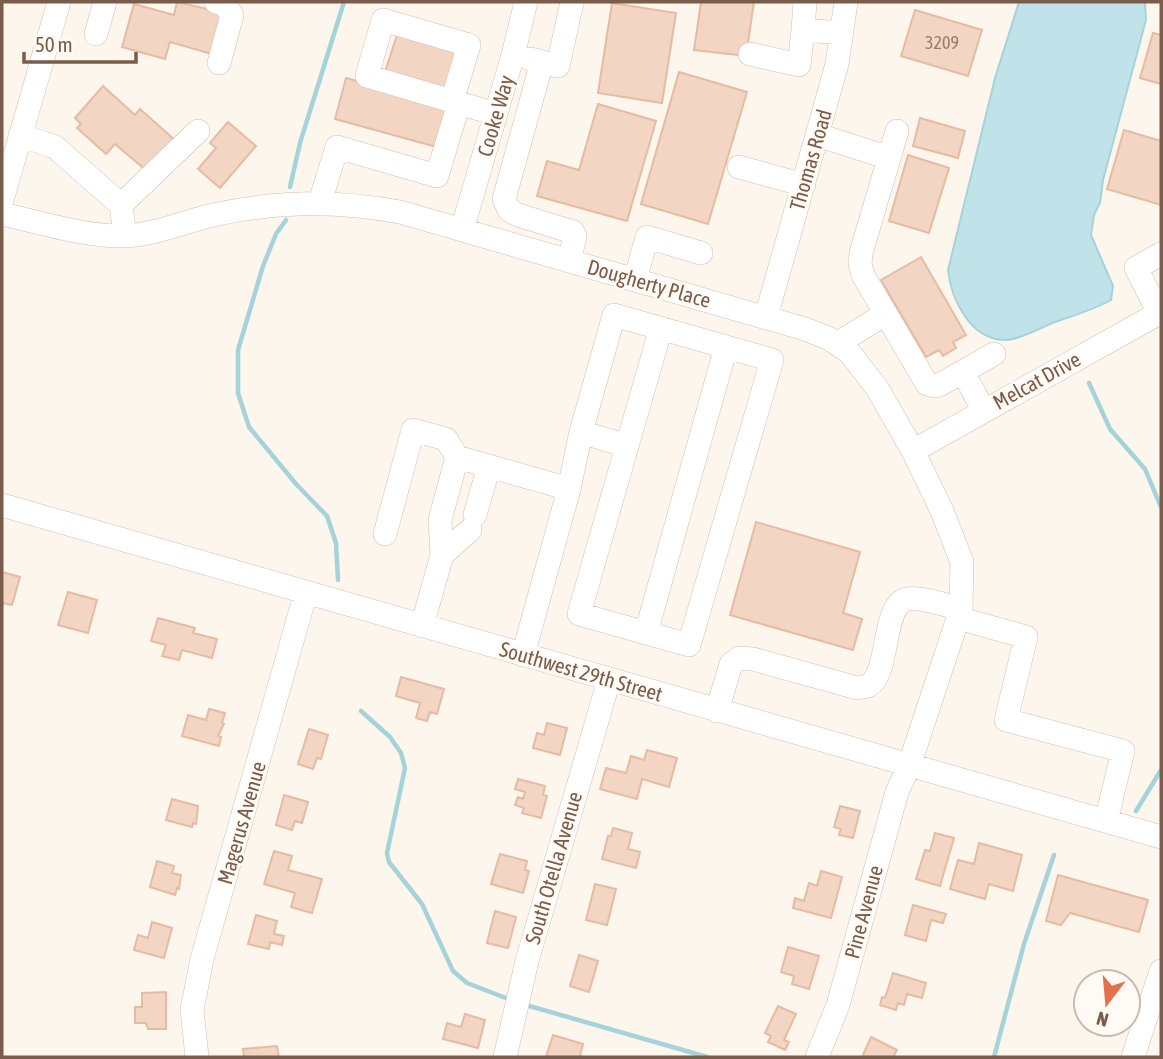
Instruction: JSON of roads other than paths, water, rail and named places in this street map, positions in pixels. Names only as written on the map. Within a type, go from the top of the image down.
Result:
[{"type":"street","points":[[2,200],[13,145],[59,2]]},
{"type":"street","points":[[96,34],[105,2]]},
{"type":"street","points":[[216,2],[224,4],[232,15],[219,62]]},
{"type":"street","name":"Cooke Way","points":[[462,230],[526,2]]},
{"type":"street","points":[[513,55],[558,66],[572,2]]},
{"type":"street","points":[[750,54],[799,65],[805,2]]},
{"type":"street","name":"Thomas Road","points":[[766,317],[834,77],[846,2]]},
{"type":"street","points":[[320,202],[337,147],[437,176],[456,102],[469,46],[383,20],[367,76],[456,102],[526,116]]},
{"type":"street","points":[[803,30],[842,33]]},
{"type":"street","points":[[542,62],[504,199],[509,209],[518,215],[573,232],[575,237],[569,261]]},
{"type":"street","points":[[121,205],[198,131]]},
{"type":"street","points":[[897,131],[860,264],[885,314],[927,384],[941,384],[994,354]]},
{"type":"street","points":[[818,135],[889,158]]},
{"type":"street","points":[[13,145],[55,147],[121,205],[125,236]]},
{"type":"street","points":[[739,167],[804,185]]},
{"type":"street","name":"Dougherty Place","points":[[2,214],[91,233],[125,236],[212,216],[277,205],[320,202],[357,204],[400,212],[766,317],[828,338],[849,352],[864,369],[913,451],[942,511],[962,562],[959,614],[909,766]]},
{"type":"street","points":[[635,280],[647,237],[701,253]]},
{"type":"street","points":[[1158,319],[1136,268],[1161,254]]},
{"type":"street","points":[[523,655],[614,314],[772,360],[689,646],[579,614],[662,328]]},
{"type":"street","points":[[837,344],[885,314]]},
{"type":"street","name":"Melcat Drive","points":[[913,451],[1158,319]]},
{"type":"street","points":[[646,633],[726,346]]},
{"type":"street","points":[[963,372],[984,411]]},
{"type":"street","points":[[385,534],[413,430],[446,439],[457,457],[569,489]]},
{"type":"street","points":[[581,432],[627,446]]},
{"type":"street","points":[[422,626],[442,555],[440,520],[457,457]]},
{"type":"street","points":[[442,555],[473,522],[489,466]]},
{"type":"street","name":"Southwest 29th Street","points":[[2,505],[1161,837]]},
{"type":"street","name":"Magerus Avenue","points":[[198,1057],[192,1010],[202,959],[306,592]]},
{"type":"street","points":[[717,711],[731,664],[739,658],[753,659],[857,688],[869,685],[877,676],[894,612],[900,601],[910,598],[1026,637],[1006,720],[1124,751],[1106,821]]},
{"type":"street","name":"South Otella Avenue","points":[[505,1057],[527,961],[609,680]]},
{"type":"street","name":"Pine Avenue","points":[[817,1057],[838,1005],[897,792],[909,766]]},
{"type":"street","points":[[1133,1057],[1161,971]]},
{"type":"water","points":[[1019,2],[1145,2],[1146,20],[1091,235],[1113,286],[1111,300],[1022,336],[1004,340],[981,333],[964,316],[953,293],[948,270],[995,78]]},
{"type":"waterway","points":[[290,187],[300,143],[344,2]]},
{"type":"waterway","points":[[286,220],[276,234],[263,266],[238,350],[238,393],[249,427],[296,484],[327,516],[336,543],[338,580]]},
{"type":"waterway","points":[[1089,383],[1110,429],[1145,469],[1161,507]]},
{"type":"waterway","points":[[361,711],[390,737],[401,753],[405,768],[387,853],[389,862],[422,904],[453,971],[467,983],[511,1000]]},
{"type":"waterway","points":[[1136,811],[1161,770]]},
{"type":"waterway","points":[[994,1057],[1024,944],[1054,855]]},
{"type":"waterway","points":[[526,1005],[707,1057]]}]
